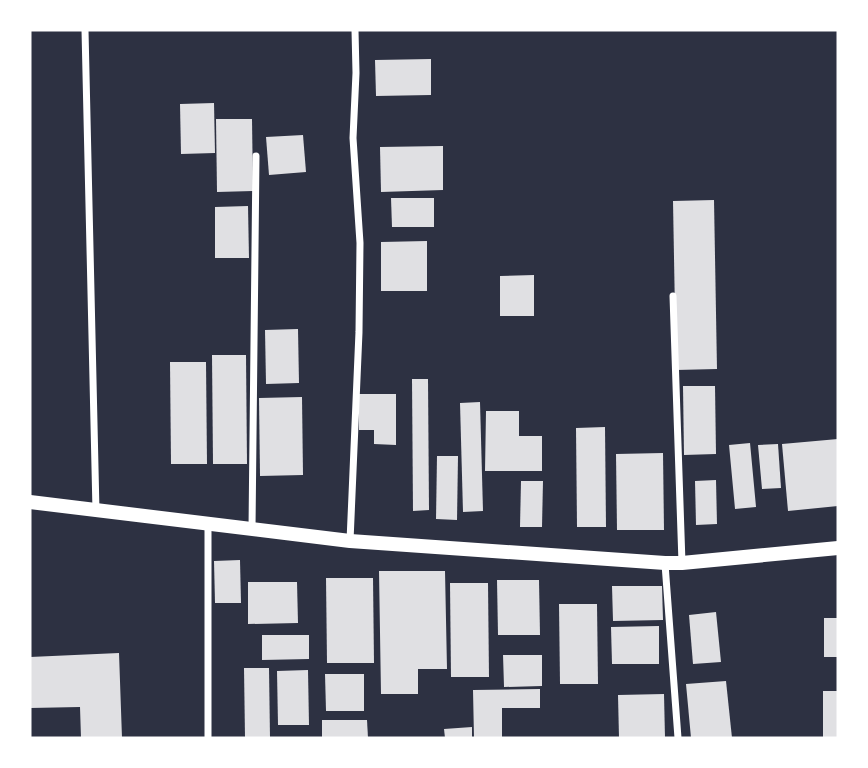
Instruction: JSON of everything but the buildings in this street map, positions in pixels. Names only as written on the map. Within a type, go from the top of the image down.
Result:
[{"type":"main road","points":[[30,502],[350,541],[665,563],[838,548]]},
{"type":"street","points":[[85,30],[96,511]]},
{"type":"street","points":[[350,541],[360,243],[353,138],[355,30]]},
{"type":"street","points":[[252,529],[256,156]]},
{"type":"street","points":[[673,296],[682,563]]},
{"type":"street","points":[[208,525],[208,738]]},
{"type":"street","points":[[665,563],[678,738]]}]
